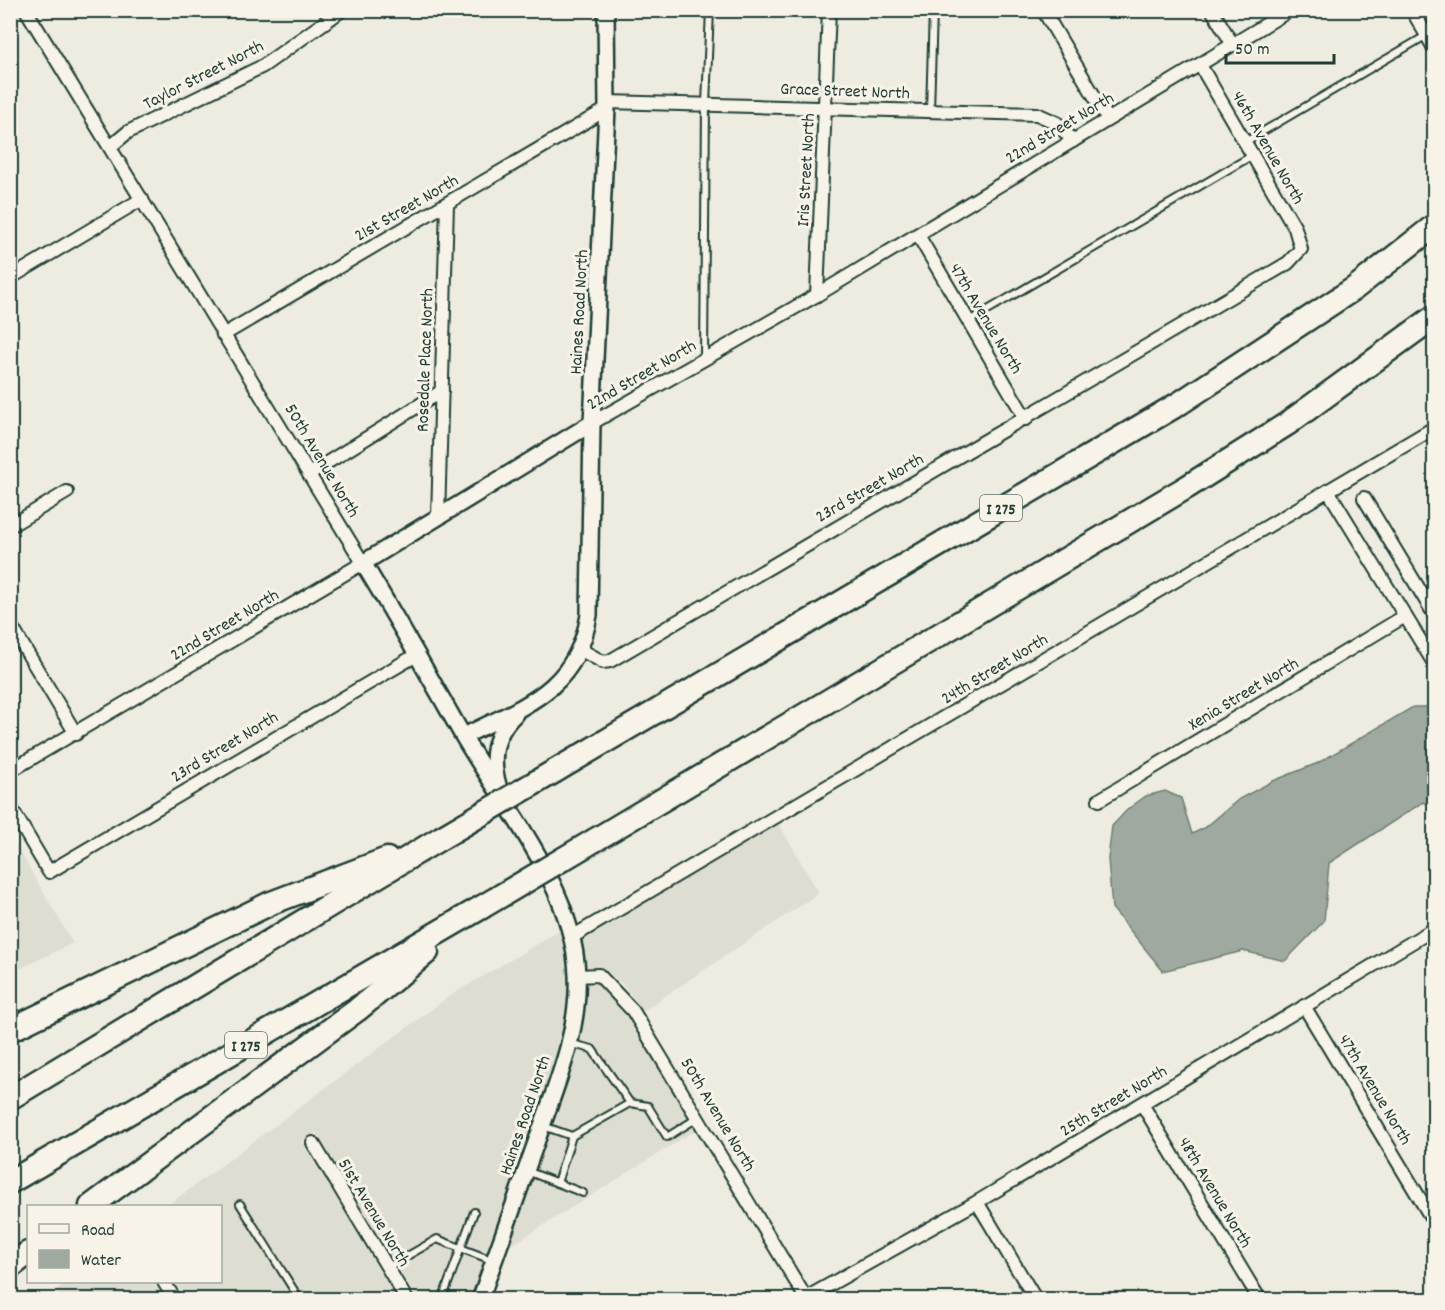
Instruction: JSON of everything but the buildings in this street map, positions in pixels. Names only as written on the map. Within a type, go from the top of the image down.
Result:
[{"type":"highway","name":"I 275","points":[[10,1098],[441,838],[1180,403],[1355,288],[1434,226]]},
{"type":"highway","name":"I 275","points":[[10,1182],[482,908],[1187,487],[1287,424],[1434,317]]},
{"type":"highway","points":[[10,1030],[272,903],[441,838]]},
{"type":"highway","points":[[92,1205],[357,1010],[482,908]]},
{"type":"highway","points":[[10,1267],[27,1254]]},
{"type":"street","name":"50th Avenue North","points":[[26,10],[363,563],[529,842],[559,900],[572,937]]},
{"type":"street","name":"Taylor Street North","points":[[110,147],[128,132],[263,66],[342,10]]},
{"type":"street","name":"Haines Road North","points":[[580,650],[589,615],[592,423],[607,105],[606,10]]},
{"type":"street","name":"Iris Street North","points":[[818,295],[829,10]]},
{"type":"street","points":[[1042,10],[1108,119]]},
{"type":"street","points":[[1212,10],[1233,45]]},
{"type":"street","name":"22nd Street North","points":[[10,771],[363,563],[592,423],[818,295],[1290,10]]},
{"type":"street","points":[[1412,10],[1431,34],[1434,48]]},
{"type":"street","name":"46th Avenue North","points":[[1200,65],[1295,228],[1301,249]]},
{"type":"street","name":"Grace Street North","points":[[607,105],[706,105],[1037,114],[1057,123],[1072,141]]},
{"type":"street","name":"21st Street North","points":[[223,335],[447,204],[607,105]]},
{"type":"street","points":[[10,279],[142,199]]},
{"type":"street","name":"Rosedale Place North","points":[[438,518],[447,204]]},
{"type":"street","name":"47th Avenue North","points":[[918,235],[1026,419]]},
{"type":"street","name":"23rd Street North","points":[[580,650],[593,659],[609,661],[1026,419],[1288,263],[1301,249]]},
{"type":"street","points":[[309,474],[442,391]]},
{"type":"street","name":"24th Street North","points":[[572,937],[1434,429]]},
{"type":"street","points":[[10,526],[67,492]]},
{"type":"street","points":[[1329,492],[1434,663]]},
{"type":"street","points":[[1364,498],[1434,614]]},
{"type":"street","name":"Xenia Street North","points":[[1099,800],[1405,616]]},
{"type":"street","points":[[10,624],[75,734]]},
{"type":"street","points":[[464,736],[522,708],[549,691],[564,677],[580,650]]},
{"type":"street","name":"23rd Street North","points":[[10,806],[49,872],[418,654]]},
{"type":"street","points":[[503,799],[495,774],[496,740],[504,724],[522,708]]},
{"type":"street","name":"25th Street North","points":[[807,1299],[977,1203],[1434,929]]},
{"type":"street","name":"Haines Road North","points":[[480,1299],[542,1126],[568,1043],[578,976],[572,937]]},
{"type":"street","name":"50th Avenue North","points":[[578,976],[599,975],[617,991],[633,1011],[807,1299]]},
{"type":"street","name":"47th Avenue North","points":[[1304,1006],[1434,1222]]},
{"type":"street","name":"48th Avenue North","points":[[1142,1104],[1260,1299]]},
{"type":"street","name":"51st Avenue North","points":[[313,1143],[407,1299]]},
{"type":"street","points":[[977,1203],[1036,1299]]},
{"type":"street","points":[[165,1283],[175,1299]]},
{"type":"lane","points":[[704,360],[706,105],[710,10]]},
{"type":"lane","points":[[930,111],[933,10]]},
{"type":"lane","points":[[1245,142],[1431,34]]},
{"type":"lane","points":[[969,321],[1253,155]]},
{"type":"lane","points":[[568,1043],[592,1049],[630,1103]]},
{"type":"lane","points":[[557,1183],[572,1136],[630,1103],[648,1106],[667,1137],[699,1117]]},
{"type":"lane","points":[[542,1126],[572,1136]]},
{"type":"lane","points":[[526,1171],[583,1193]]},
{"type":"lane","points":[[240,1204],[300,1299]]},
{"type":"lane","points":[[442,1299],[474,1212]]},
{"type":"lane","points":[[388,1267],[437,1239],[494,1261]]},
{"type":"shaded area","points":[[779,824],[819,893],[643,1011],[624,986],[605,969],[585,968],[582,940]]},
{"type":"shaded area","points":[[10,835],[73,943],[11,973],[10,973]]},
{"type":"shaded area","points":[[561,930],[569,976],[565,1023],[554,1070],[472,1299],[417,1299],[316,1133],[302,1141],[397,1299],[185,1299],[175,1283],[222,1283],[222,1205],[168,1205],[448,997]]},
{"type":"shaded area","points":[[596,982],[626,1016],[696,1130],[507,1248],[569,1072],[580,1024],[585,983]]},
{"type":"shaded area","points":[[66,1283],[155,1283],[165,1299],[60,1299],[55,1291]]},
{"type":"water","points":[[1413,707],[1432,707],[1434,710],[1434,806],[1423,802],[1329,863],[1324,921],[1285,961],[1243,951],[1163,971],[1112,908],[1108,859],[1112,826],[1128,809],[1146,796],[1165,791],[1181,798],[1192,834],[1206,827],[1239,799],[1273,781],[1318,763]]}]
